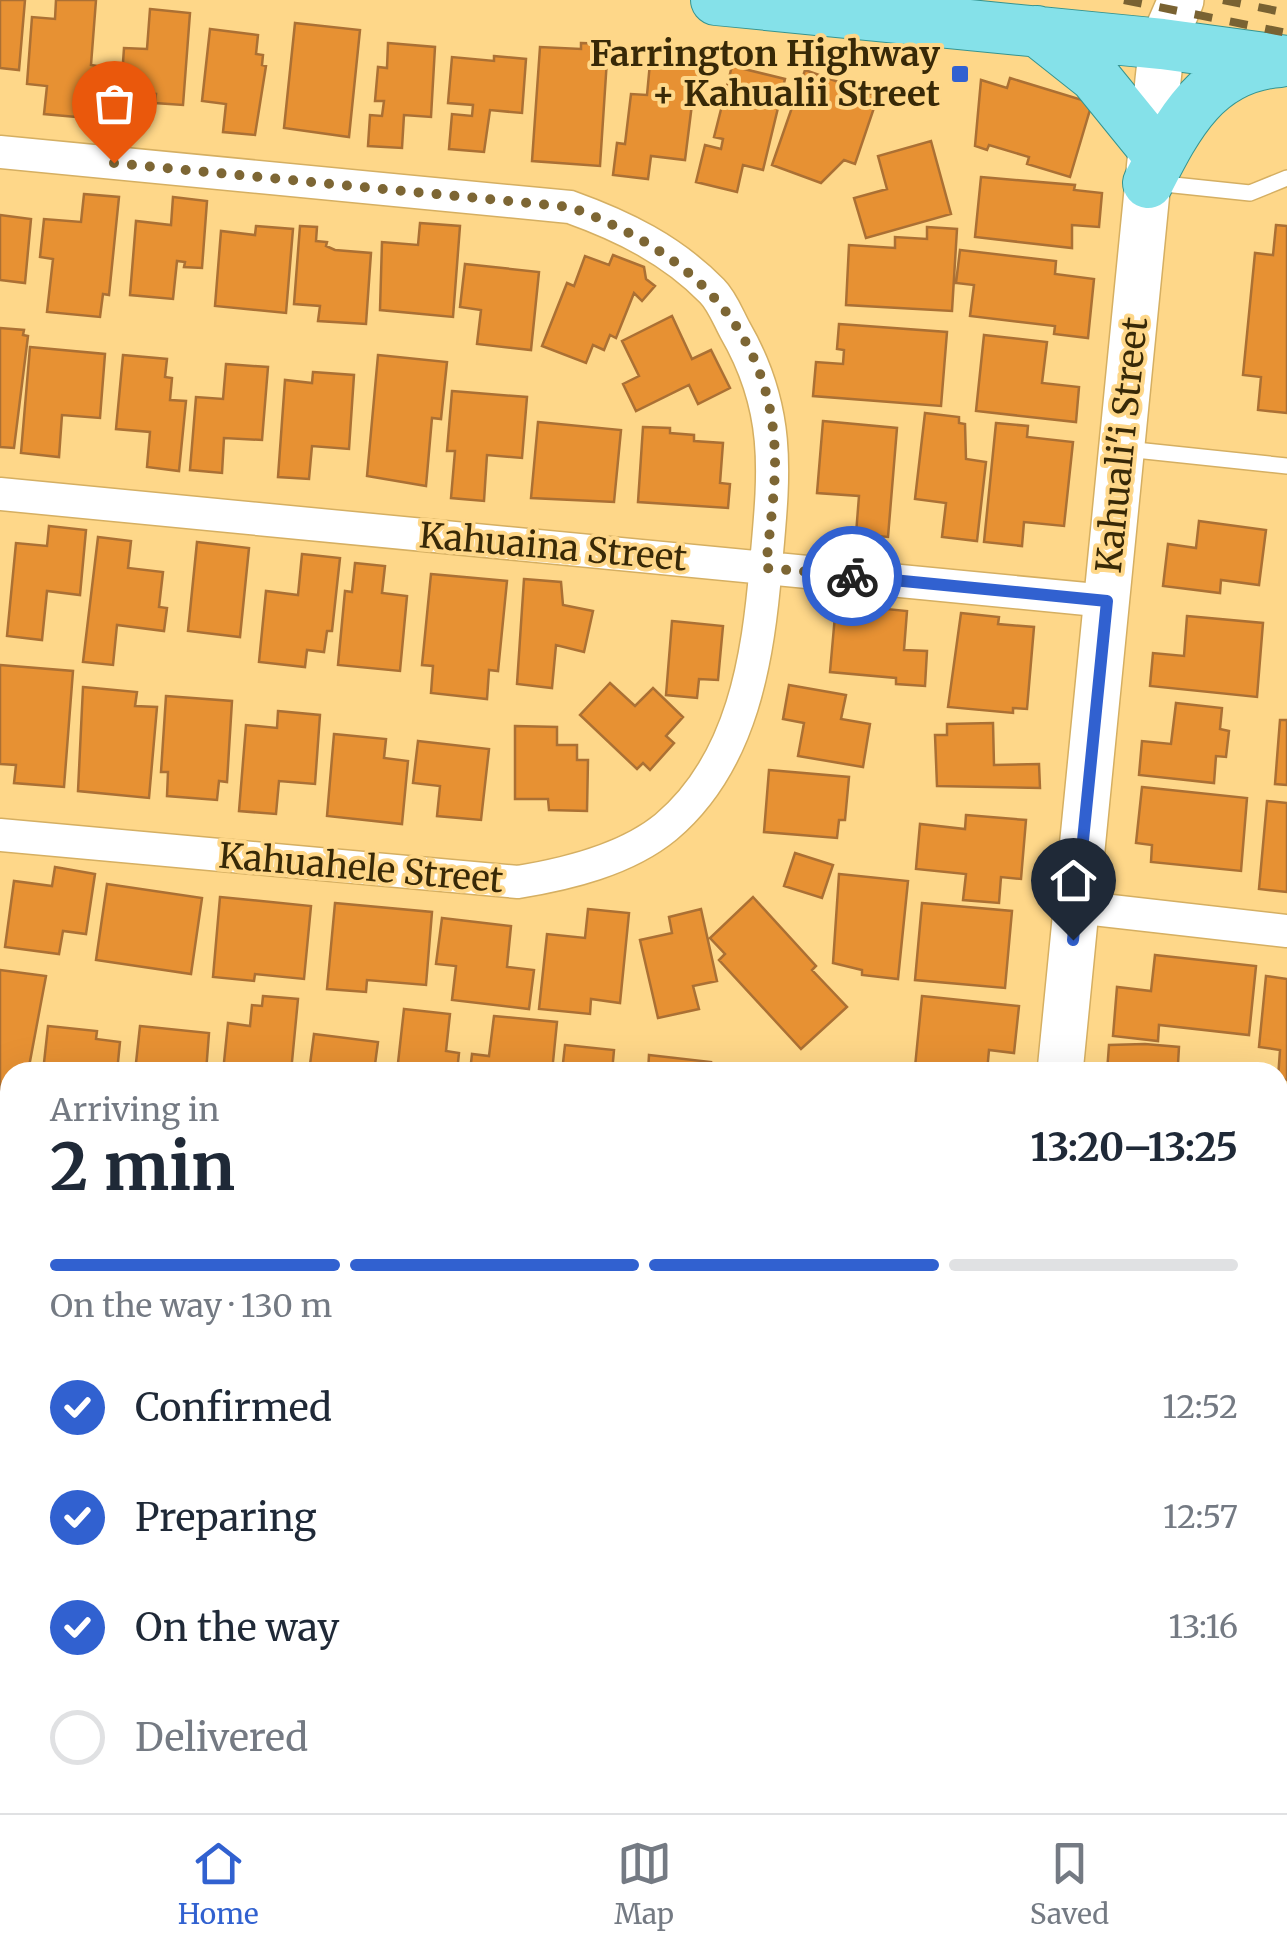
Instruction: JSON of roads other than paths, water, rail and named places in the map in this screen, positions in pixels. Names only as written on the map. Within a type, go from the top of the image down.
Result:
[{"type":"main road","points":[[716,0],[1037,31],[1168,14],[1287,61]]},
{"type":"main road","points":[[1037,31],[1094,77],[1150,164],[1198,100],[1240,72],[1260,64],[1287,61]]},
{"type":"street","name":"Kahuali'i Street","points":[[1061,1062],[1168,14]]},
{"type":"street","name":"Kahuahele Street","points":[[0,152],[570,207],[622,226],[666,252],[714,293],[752,359],[770,412],[775,467],[755,663],[744,706],[695,794],[665,827],[595,864],[518,882],[476,882],[0,835]]},
{"type":"street","name":"Kahuaina Street","points":[[0,494],[1107,601]]},
{"type":"street","points":[[1076,908],[1287,931]]},
{"type":"lane","points":[[1150,164],[1250,193],[1287,178]]},
{"type":"lane","points":[[1122,449],[1287,466]]},
{"type":"railway","points":[[1124,0],[1287,33]]},
{"type":"railway","points":[[1223,0],[1287,13]]},
{"type":"place","name":"Farrington Highway + Kahualii Street","points":[[960,74]]}]
